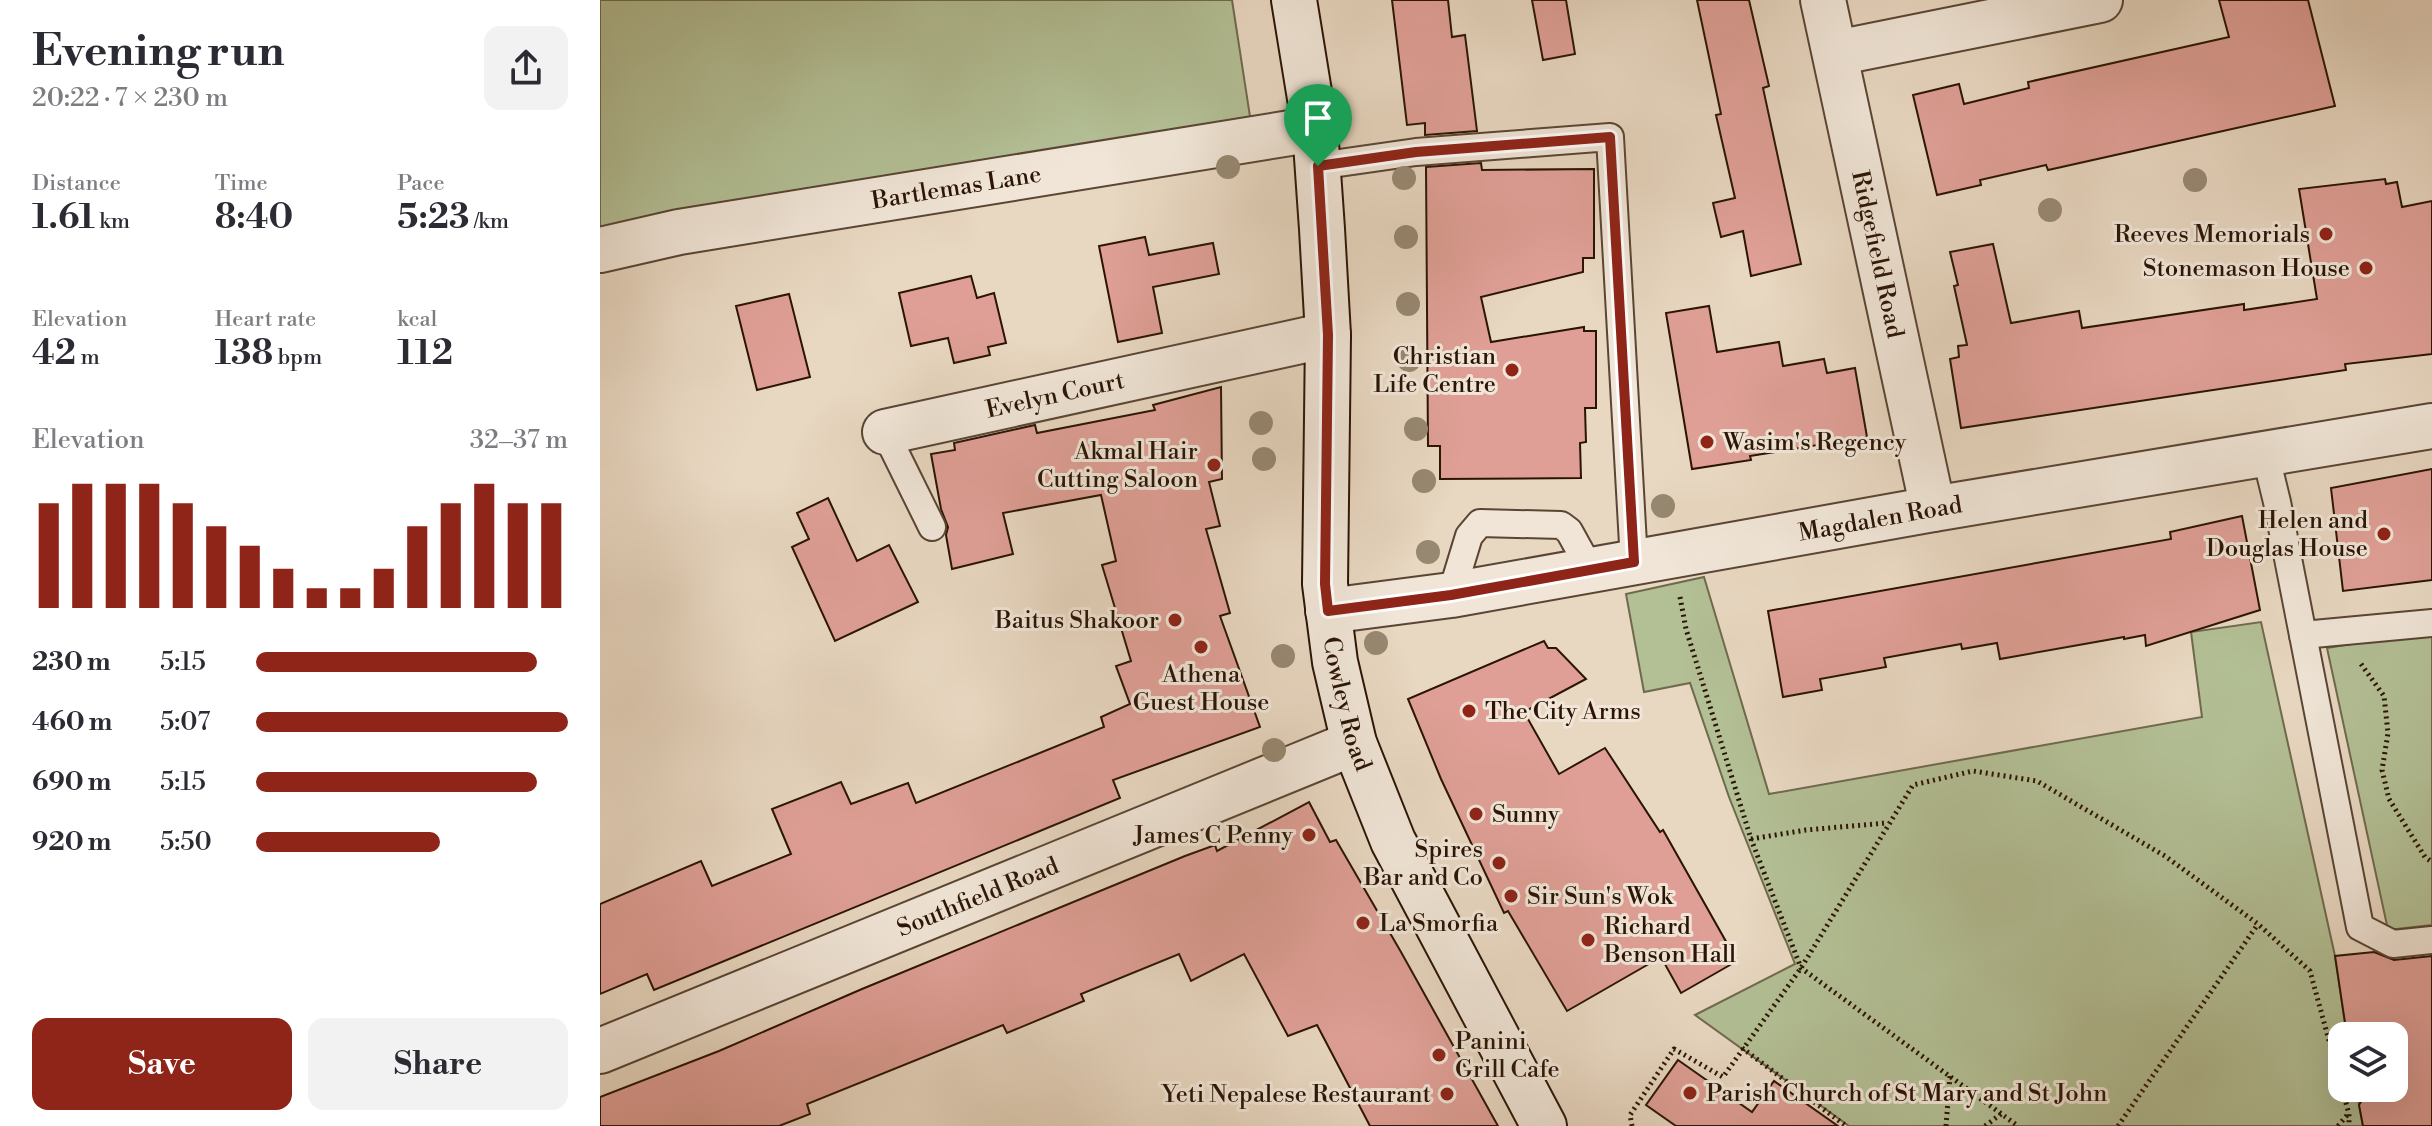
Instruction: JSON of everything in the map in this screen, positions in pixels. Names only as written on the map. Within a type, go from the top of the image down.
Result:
[{"type":"street","name":"Cowley Road","points":[[1294,0],[1316,148],[1328,335],[1325,584],[1335,662],[1354,743],[1393,841],[1544,1126]]},
{"type":"street","name":"Ridgefield Road","points":[[1823,0],[1933,509]]},
{"type":"street","points":[[1836,53],[2100,0]]},
{"type":"street","name":"Bartlemas Lane","points":[[600,250],[679,232],[1316,148]]},
{"type":"street","name":"Evelyn Court","points":[[885,432],[1328,335]]},
{"type":"street","name":"Magdalen Road","points":[[1328,611],[1451,595],[1933,509],[2432,426]]},
{"type":"street","name":"Southfield Road","points":[[600,1051],[1354,743]]},
{"type":"lane","points":[[1316,148],[1416,152],[1610,137],[1653,558]]},
{"type":"lane","name":"Evelyn Court","points":[[885,432],[932,527]]},
{"type":"lane","points":[[2265,453],[2360,927],[2393,944],[2432,940]]},
{"type":"lane","points":[[1451,595],[1469,536],[1480,523],[1561,525],[1569,531],[1590,569]]},
{"type":"lane","points":[[2303,635],[2432,623]]},
{"type":"path","points":[[1653,558],[1686,629],[1751,839],[1801,968],[2018,1126]]},
{"type":"path","points":[[2347,632],[2350,654],[2368,670],[2384,696],[2388,733],[2382,770],[2389,799],[2425,857],[2432,862]]},
{"type":"path","points":[[1632,1126],[1630,1115],[1674,1049],[1723,1077],[1801,968],[1913,785],[1973,771],[2037,781],[2165,856],[2258,924],[2310,971],[2349,1114],[2349,1126]]},
{"type":"path","points":[[1751,839],[1806,830],[1887,823]]},
{"type":"path","points":[[2118,1126],[2258,924]]},
{"type":"path","points":[[1742,1048],[1846,1126]]},
{"type":"path","points":[[1946,1126],[1950,1076]]},
{"type":"path","points":[[1985,1126],[2001,1114]]},
{"type":"path","points":[[2338,1126],[2349,1114]]},
{"type":"green space","points":[[600,0],[1232,0],[1251,123],[600,234]]},
{"type":"green space","points":[[1704,577],[1769,794],[2202,717],[2191,632],[2261,622],[2335,956],[2345,1022],[2328,1022],[2328,1102],[2359,1102],[2363,1126],[1849,1126],[1695,1015],[1795,964],[1729,797],[1690,683],[1644,692],[1626,594]]},
{"type":"green space","points":[[2432,631],[2432,925],[2388,930],[2327,648]]},
{"type":"building","points":[[1392,0],[1448,0],[1452,37],[1465,35],[1477,131],[1425,135],[1425,123],[1407,125]]},
{"type":"building","points":[[1532,0],[1566,0],[1575,54],[1543,60]]},
{"type":"building","points":[[1697,0],[1749,0],[1769,86],[1763,88],[1801,264],[1751,276],[1743,231],[1721,237],[1713,203],[1735,198],[1716,115],[1721,114]]},
{"type":"building","points":[[2219,0],[2308,0],[2335,106],[2048,170],[2046,165],[1980,180],[1981,185],[1937,195],[1913,95],[1959,84],[1964,104],[2029,88],[2028,82],[2229,37]]},
{"type":"building","name":"Christian Life Centre","points":[[1481,163],[1482,170],[1594,169],[1594,258],[1583,258],[1583,272],[1481,297],[1491,342],[1584,327],[1584,331],[1596,331],[1596,408],[1585,408],[1586,442],[1580,443],[1581,478],[1440,479],[1440,446],[1428,446],[1426,167]]},
{"type":"building","points":[[2385,179],[2386,184],[2397,182],[2402,207],[2432,201],[2432,354],[2345,364],[2346,370],[1961,428],[1950,359],[1959,357],[1958,346],[1967,345],[1950,252],[1993,244],[2011,323],[2079,311],[2082,328],[2244,304],[2244,310],[2317,299],[2299,189]]},
{"type":"building","points":[[1145,237],[1149,255],[1213,243],[1219,274],[1153,287],[1162,333],[1118,342],[1099,246]]},
{"type":"building","points":[[971,276],[977,298],[994,293],[1006,343],[988,347],[990,355],[954,363],[948,338],[911,346],[899,293]]},
{"type":"building","points":[[789,294],[810,377],[757,390],[736,306]]},
{"type":"building","points":[[1709,306],[1717,352],[1779,342],[1783,366],[1824,359],[1827,373],[1855,368],[1867,437],[1692,469],[1666,313]]},
{"type":"building","points":[[1221,387],[1222,479],[1209,482],[1220,526],[1206,529],[1230,613],[1220,616],[1260,727],[1113,780],[1120,798],[654,990],[647,974],[600,994],[600,904],[701,861],[712,886],[791,854],[772,809],[841,782],[851,804],[908,783],[916,803],[1104,727],[1101,717],[1130,704],[1116,666],[1131,661],[1102,565],[1116,561],[1101,495],[1003,513],[1013,554],[952,569],[946,535],[948,527],[941,509],[931,454],[955,450],[954,443],[1035,425],[1037,433],[1155,410],[1153,405]]},
{"type":"building","name":"Helen and Douglas House","points":[[2432,469],[2432,580],[2343,591],[2331,488]]},
{"type":"building","points":[[828,498],[857,561],[889,545],[918,602],[835,641],[792,547],[809,539],[797,513]]},
{"type":"building","points":[[2242,516],[2260,610],[2146,646],[2145,635],[2000,659],[1997,643],[1962,649],[1961,644],[1884,658],[1886,667],[1820,679],[1822,690],[1783,697],[1768,611],[2171,539],[2170,532]]},
{"type":"building","points":[[1544,641],[1548,648],[1556,648],[1586,679],[1524,712],[1559,774],[1605,748],[1660,832],[1663,830],[1737,961],[1681,993],[1661,957],[1567,1011],[1508,911],[1504,913],[1441,779],[1408,699]]},
{"type":"building","points":[[1309,802],[1330,842],[1336,840],[1498,1126],[1370,1126],[1317,1025],[1288,1036],[1244,954],[1191,981],[1179,954],[1081,994],[1084,1001],[1007,1033],[1003,1025],[807,1104],[810,1114],[779,1126],[600,1126],[600,1097],[719,1051],[1185,856],[1215,845],[1217,851]]},
{"type":"building","points":[[2374,952],[2394,960],[2432,956],[2432,1126],[2363,1126],[2361,1102],[2408,1102],[2408,1022],[2345,1022],[2335,956]]},
{"type":"building","name":"Parish Church of St Mary and St John","points":[[1678,1060],[1752,1112],[1774,1081],[1838,1126],[1676,1126],[1646,1105]]},
{"type":"place","name":"Reeves Memorials","points":[[2326,234]]},
{"type":"place","name":"Stonemason House","points":[[2366,268]]},
{"type":"place","name":"Christian Life Centre","points":[[1512,370]]},
{"type":"place","name":"Wasim's Regency","points":[[1707,442]]},
{"type":"place","name":"Akmal Hair Cutting Saloon","points":[[1214,465]]},
{"type":"place","name":"Helen and Douglas House","points":[[2384,534]]},
{"type":"place","name":"Baitus Shakoor","points":[[1175,620]]},
{"type":"place","name":"Athena Guest House","points":[[1201,647]]},
{"type":"place","name":"The City Arms","points":[[1469,711]]},
{"type":"place","name":"Sunny","points":[[1476,814]]},
{"type":"place","name":"James C Penny","points":[[1309,835]]},
{"type":"place","name":"Spires Bar and Co","points":[[1499,863]]},
{"type":"place","name":"Sir Sun's Wok","points":[[1511,896]]},
{"type":"place","name":"La Smorfia","points":[[1363,923]]},
{"type":"place","name":"Richard Benson Hall","points":[[1588,940]]},
{"type":"place","name":"Panini Grill Cafe","points":[[1439,1055]]},
{"type":"place","name":"Parish Church of St Mary and St John","points":[[1690,1093]]},
{"type":"place","name":"Yeti Nepalese Restaurant","points":[[1447,1094]]},
{"type":"route","points":[[1610,137],[1634,562],[1451,595],[1328,611],[1325,584],[1328,335],[1318,166],[1416,152],[1610,137]]}]
